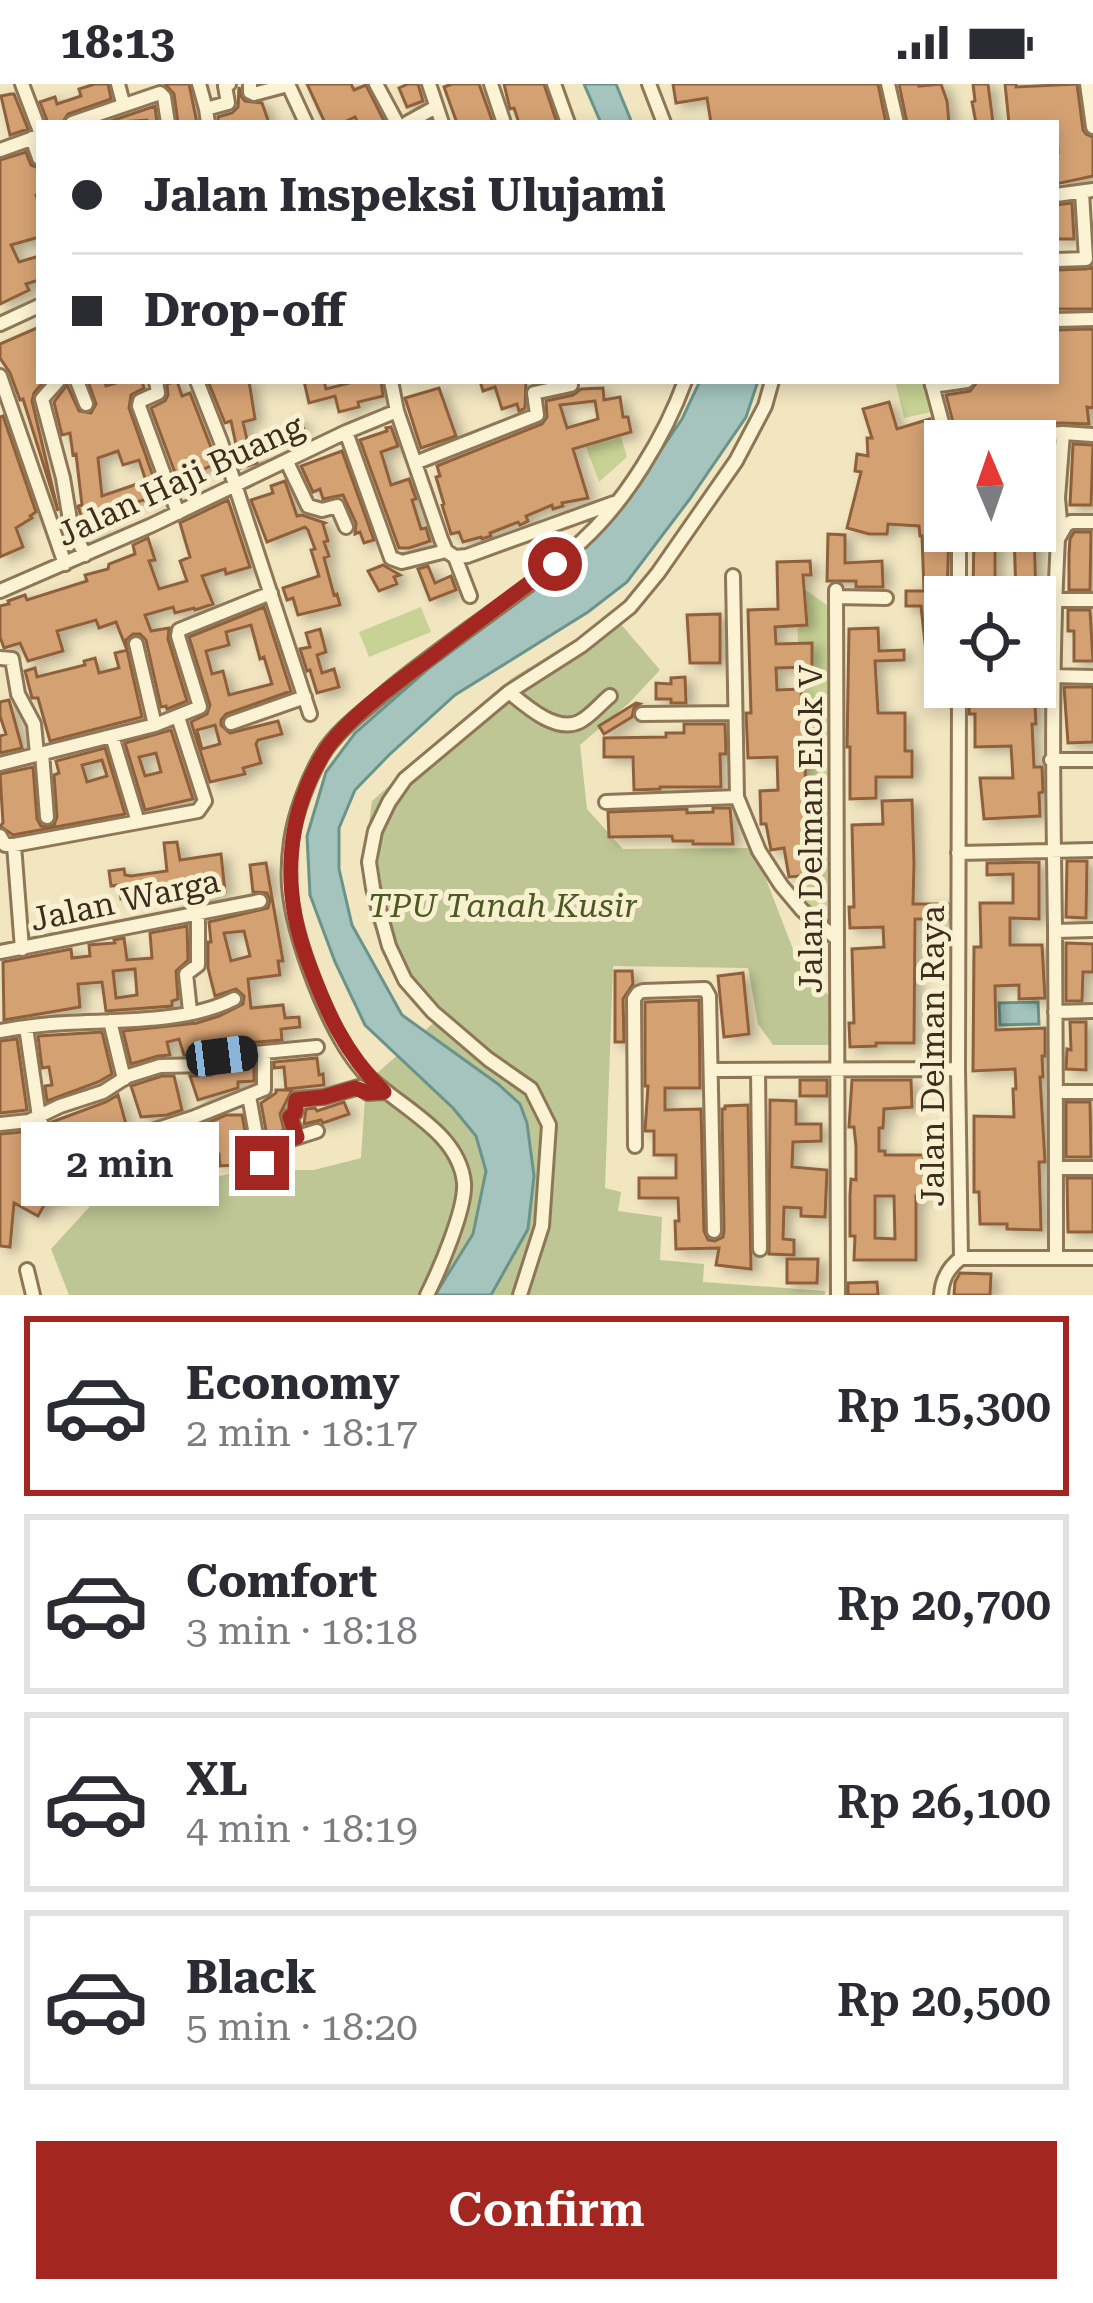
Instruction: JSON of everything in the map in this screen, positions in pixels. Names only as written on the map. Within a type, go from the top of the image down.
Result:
[{"type":"street","points":[[0,151],[36,134],[22,84]]},
{"type":"street","points":[[118,84],[123,104]]},
{"type":"street","points":[[200,84],[207,116],[228,103],[225,86],[229,84]]},
{"type":"street","points":[[250,84],[254,94],[288,85],[305,120]]},
{"type":"street","points":[[376,84],[395,120]]},
{"type":"street","points":[[429,84],[441,120]]},
{"type":"street","points":[[490,84],[503,120]]},
{"type":"street","points":[[554,84],[567,120]]},
{"type":"street","points":[[649,84],[663,120]]},
{"type":"street","points":[[889,84],[896,120]]},
{"type":"street","points":[[1087,84],[1093,127]]},
{"type":"street","points":[[80,120],[150,89],[164,97],[168,120]]},
{"type":"street","points":[[412,120],[436,107]]},
{"type":"street","points":[[1059,260],[1087,259],[1088,191]]},
{"type":"street","points":[[0,324],[36,307]]},
{"type":"street","points":[[1059,320],[1093,319]]},
{"type":"street","points":[[0,376],[65,564]]},
{"type":"street","points":[[55,384],[42,399],[71,526],[85,555]]},
{"type":"street","points":[[77,384],[86,404]]},
{"type":"street","points":[[156,384],[158,393],[139,406],[178,513]]},
{"type":"street","points":[[197,384],[310,714]]},
{"type":"street","points":[[392,384],[415,463],[470,596]]},
{"type":"street","points":[[427,1295],[462,1204],[464,1184],[458,1161],[448,1144],[360,1068],[341,1040],[299,937],[289,886],[291,837],[323,752],[397,682],[586,538],[649,458],[684,384]]},
{"type":"street","points":[[520,1295],[542,1226],[549,1125],[531,1089],[433,1012],[405,980],[380,917],[369,862],[375,831],[405,779],[509,692],[581,646],[630,607],[736,461],[771,384]]},
{"type":"street","points":[[932,384],[942,420]]},
{"type":"street","points":[[415,463],[537,415],[534,393],[572,385]]},
{"type":"street","name":"Jalan Haji Buang","points":[[0,591],[397,411]]},
{"type":"street","points":[[346,432],[391,558],[402,562],[467,556],[615,503]]},
{"type":"street","points":[[1056,434],[1093,435]]},
{"type":"street","points":[[1056,587],[1063,434]]},
{"type":"street","points":[[286,462],[308,506],[322,510],[337,506],[346,527]]},
{"type":"street","points":[[1060,536],[1071,522],[1093,522]]},
{"type":"street","points":[[733,576],[737,797],[759,851],[781,885],[837,939]]},
{"type":"street","points":[[0,764],[155,725],[200,707],[178,630],[271,593]]},
{"type":"street","name":"Jalan Delman Elok V","points":[[838,1295],[836,593],[886,598]]},
{"type":"street","points":[[1056,600],[1093,600]]},
{"type":"street","points":[[136,644],[155,725]]},
{"type":"street","points":[[0,658],[12,658],[18,694],[34,724],[47,818]]},
{"type":"street","points":[[1056,676],[1093,676]]},
{"type":"street","points":[[509,692],[560,724],[584,719],[610,696]]},
{"type":"street","points":[[231,723],[305,697]]},
{"type":"street","name":"Jalan Delman Raya","points":[[959,708],[961,1258]]},
{"type":"street","points":[[1052,708],[1056,1258]]},
{"type":"street","points":[[642,714],[734,713]]},
{"type":"street","points":[[22,949],[6,842],[198,811],[205,801],[178,717]]},
{"type":"street","points":[[112,736],[138,821]]},
{"type":"street","points":[[1051,760],[1093,760]]},
{"type":"street","points":[[606,802],[737,797]]},
{"type":"street","points":[[958,854],[1093,850]]},
{"type":"street","name":"Jalan Warga","points":[[0,952],[260,901]]},
{"type":"street","points":[[190,1012],[186,974],[198,964],[198,911]]},
{"type":"street","points":[[1055,931],[1093,930]]},
{"type":"street","points":[[635,1146],[633,1006],[638,993],[705,988],[709,996],[714,1231]]},
{"type":"street","points":[[0,1031],[135,1021],[234,999]]},
{"type":"street","points":[[1055,1012],[1093,1012]]},
{"type":"street","points":[[110,1022],[124,1079]]},
{"type":"street","points":[[26,1027],[39,1118],[54,1160],[135,1138],[250,1096],[266,1085],[264,1052]]},
{"type":"street","points":[[0,1124],[39,1118],[160,1066],[209,1065],[222,1056],[316,1047]]},
{"type":"street","points":[[711,1070],[958,1069]]},
{"type":"street","points":[[758,1070],[760,1249]]},
{"type":"street","points":[[297,1137],[290,1117],[296,1100],[357,1088],[384,1092]]},
{"type":"street","points":[[1056,1092],[1093,1092]]},
{"type":"street","points":[[250,1096],[261,1156],[316,1131]]},
{"type":"street","points":[[192,1118],[210,1169]]},
{"type":"street","points":[[135,1138],[142,1177]]},
{"type":"street","points":[[1056,1168],[1093,1168]]},
{"type":"street","points":[[941,1295],[945,1276],[961,1258],[1093,1258]]},
{"type":"street","points":[[27,1270],[33,1295]]},
{"type":"green space","points":[[896,384],[925,384],[931,412],[904,418]]},
{"type":"green space","points":[[621,437],[627,457],[599,482],[586,447]]},
{"type":"green space","points":[[797,584],[834,610],[837,939],[802,910]]},
{"type":"green space","points":[[421,607],[431,632],[369,657],[359,632]]},
{"type":"green space","name":"TPU Tanah Kusir","points":[[614,616],[660,670],[580,745],[587,809],[623,849],[754,848],[796,957],[834,1002],[835,1045],[773,1045],[758,1024],[748,968],[613,966],[605,1188],[621,1192],[618,1211],[662,1217],[660,1260],[704,1264],[703,1282],[825,1291],[825,1295],[69,1295],[51,1249],[93,1203],[248,1170],[314,1170],[361,1158],[366,1083],[438,1019],[395,974],[370,918],[364,861],[372,801],[512,678]]},
{"type":"water","points":[[584,84],[616,84],[631,120],[600,120]]},
{"type":"water","points":[[699,384],[757,384],[746,417],[627,582],[588,612],[455,695],[355,790],[339,828],[339,869],[352,925],[402,1015],[498,1084],[520,1104],[527,1123],[534,1176],[528,1229],[491,1295],[435,1295],[473,1234],[486,1171],[476,1136],[453,1108],[365,1025],[310,895],[307,836],[326,772],[355,733],[428,669],[526,596],[620,510],[682,419]]},
{"type":"water","points":[[1038,1002],[1039,1024],[1000,1025],[999,1003]]},
{"type":"building","points":[[108,84],[111,99],[68,114],[64,120],[47,120],[40,102],[55,97],[57,104],[81,96],[79,89]]},
{"type":"building","points":[[165,84],[189,84],[196,120],[178,120],[174,94]]},
{"type":"building","points":[[307,84],[351,84],[354,90],[366,85],[384,120],[355,117],[324,120]]},
{"type":"building","points":[[418,84],[423,101],[407,107],[399,88]]},
{"type":"building","points":[[479,84],[492,120],[456,120],[444,87]]},
{"type":"building","points":[[504,84],[544,84],[556,120],[518,120],[514,108],[510,109]]},
{"type":"building","points":[[673,84],[878,84],[885,120],[711,120],[707,98],[676,103]]},
{"type":"building","points":[[899,84],[941,84],[949,120],[906,120]]},
{"type":"building","points":[[973,84],[988,84],[993,120],[975,120]]},
{"type":"building","points":[[1005,84],[1077,84],[1083,130],[1093,137],[1093,176],[1059,183],[1059,120],[1009,120]]},
{"type":"building","points":[[239,87],[245,101],[262,103],[268,120],[218,120],[238,107]]},
{"type":"building","points":[[14,94],[28,129],[10,135],[1,96]]},
{"type":"building","points":[[155,106],[157,120],[114,120]]},
{"type":"building","points":[[26,152],[36,167],[36,238],[11,245],[19,262],[36,257],[36,281],[26,284],[29,290],[0,304],[0,160]]},
{"type":"building","points":[[1072,203],[1074,239],[1059,239],[1059,205]]},
{"type":"building","points":[[1093,267],[1093,309],[1059,309],[1059,270]]},
{"type":"building","points":[[36,328],[36,384],[42,384],[32,401],[58,511],[23,399],[0,358],[0,344]]},
{"type":"building","points":[[1093,329],[1089,424],[952,420],[946,395],[970,391],[975,384],[1059,384],[1059,330]]},
{"type":"building","points":[[89,384],[143,384],[144,388],[131,395],[129,408],[160,496],[109,509],[112,517],[85,530],[78,506],[82,505],[76,454],[70,433],[62,435],[54,402],[67,385],[79,411],[91,413],[96,404]],"holes":[[[118,451],[123,465],[139,460],[146,481],[102,496],[98,458]]]},
{"type":"building","points":[[167,384],[178,384],[182,396],[190,393],[217,463],[180,480],[183,489],[151,408],[168,395]]},
{"type":"building","points":[[209,384],[249,384],[255,419],[243,422],[257,463],[241,468],[231,421],[225,423]]},
{"type":"building","points":[[305,384],[325,384],[326,389],[381,384],[383,396],[358,402],[359,407],[339,412],[335,396],[309,403]]},
{"type":"building","points":[[481,384],[526,384],[525,408],[519,411],[517,404],[502,409],[495,387],[483,391]]},
{"type":"building","points":[[439,388],[456,436],[421,448],[405,398]]},
{"type":"building","points":[[603,388],[604,400],[620,397],[631,432],[573,449],[588,498],[553,509],[552,505],[526,516],[528,521],[520,525],[482,539],[463,542],[459,532],[451,534],[437,466],[542,424],[547,417],[546,401],[581,389]],"holes":[[[595,401],[598,419],[567,428],[560,405]]]},
{"type":"building","points":[[889,402],[897,429],[924,421],[924,552],[948,552],[948,576],[924,576],[924,591],[919,526],[888,524],[887,534],[847,528],[861,472],[855,471],[857,454],[868,456],[867,438],[872,438],[863,409]]},
{"type":"building","points":[[0,417],[36,512],[16,528],[23,547],[0,557]]},
{"type":"building","points":[[296,417],[304,429],[287,441],[279,430]]},
{"type":"building","points":[[391,427],[398,446],[381,452],[391,485],[409,479],[421,529],[426,528],[430,541],[409,548],[399,548],[360,440]]},
{"type":"building","points":[[1073,444],[1093,445],[1091,505],[1070,505]]},
{"type":"building","points":[[342,451],[374,540],[364,543],[360,532],[355,534],[356,523],[343,495],[323,499],[320,489],[313,492],[301,466]]},
{"type":"building","points":[[285,481],[297,516],[325,523],[329,556],[324,558],[340,605],[298,615],[293,598],[287,600],[283,588],[319,576],[311,550],[315,549],[305,527],[267,542],[251,500],[273,493],[271,486]]},
{"type":"building","points":[[228,500],[250,567],[202,576],[213,604],[145,615],[151,631],[169,628],[168,639],[187,701],[161,707],[146,640],[133,634],[126,640],[127,650],[116,622],[99,628],[96,620],[57,631],[63,651],[28,661],[20,643],[4,648],[0,606],[25,595],[27,600],[87,581],[85,575],[135,554],[133,545],[148,538],[155,560],[149,561],[159,589],[187,581],[180,561],[190,557],[180,523]]},
{"type":"building","points":[[1074,532],[1091,532],[1090,590],[1069,590]]},
{"type":"building","points":[[828,534],[845,535],[845,563],[882,561],[883,587],[827,581]]},
{"type":"building","points":[[974,552],[995,552],[995,576],[973,576]]},
{"type":"building","points":[[1015,552],[1035,552],[1035,576],[1015,576]]},
{"type":"building","points":[[810,561],[811,575],[803,575],[807,625],[775,627],[776,644],[812,643],[812,667],[776,668],[777,690],[801,689],[802,714],[806,714],[810,737],[811,757],[805,757],[806,808],[813,875],[789,877],[784,848],[771,850],[766,824],[761,824],[760,791],[778,790],[777,757],[748,758],[748,610],[778,609],[777,562]]},
{"type":"building","points":[[383,565],[400,575],[394,577],[397,584],[379,591],[368,571]]},
{"type":"building","points":[[428,566],[435,583],[451,576],[456,590],[430,600],[418,569]]},
{"type":"building","points":[[906,591],[924,591],[924,634],[921,606],[906,606]]},
{"type":"building","points":[[264,607],[291,691],[226,714],[221,720],[230,733],[278,721],[282,734],[258,740],[261,763],[243,768],[245,774],[210,782],[191,722],[207,714],[210,705],[189,637]],"holes":[[[251,625],[272,684],[229,695],[223,671],[212,674],[206,651],[229,645],[226,632]],[[215,725],[220,744],[202,749],[197,730]]]},
{"type":"building","points":[[1068,610],[1090,610],[1093,661],[1074,661]]},
{"type":"building","points":[[720,614],[720,663],[690,663],[687,615]]},
{"type":"building","points":[[878,628],[879,651],[904,650],[904,660],[875,661],[878,713],[905,713],[905,751],[912,751],[912,777],[876,777],[876,798],[850,799],[849,629]]},
{"type":"building","points":[[320,629],[326,652],[317,655],[322,673],[334,669],[339,687],[317,693],[300,649],[310,647],[306,633]]},
{"type":"building","points":[[127,650],[142,717],[50,741],[25,671],[35,668],[37,677],[95,658],[99,673],[119,668],[115,653]]},
{"type":"building","points":[[685,677],[686,703],[656,699],[656,683],[671,684],[671,678]]},
{"type":"building","points":[[1064,687],[1093,687],[1093,742],[1068,743]]},
{"type":"building","points":[[9,700],[22,748],[0,753],[0,736],[6,734],[0,702]]},
{"type":"building","points":[[640,704],[632,717],[604,734],[599,726]]},
{"type":"building","points":[[969,708],[1035,708],[1034,767],[1042,767],[1040,816],[984,819],[980,778],[1013,778],[1011,746],[975,747],[975,714],[969,714]]},
{"type":"building","points":[[684,724],[725,724],[721,787],[634,790],[633,757],[604,757],[604,738],[666,737],[666,733],[684,733]]},
{"type":"building","points":[[171,730],[193,799],[145,810],[125,743]],"holes":[[[156,753],[161,772],[145,776],[139,757]]]},
{"type":"building","points":[[105,748],[125,814],[13,835],[0,826],[0,774],[33,767],[37,819],[41,826],[54,825],[56,761]],"holes":[[[102,760],[107,776],[87,782],[82,765]]]},
{"type":"building","points":[[912,800],[913,904],[948,904],[948,919],[915,919],[914,1043],[850,1047],[852,949],[884,947],[883,927],[850,928],[852,825],[883,824],[882,801]]},
{"type":"building","points":[[713,808],[730,808],[733,844],[693,844],[673,841],[672,836],[609,837],[608,812],[687,809],[687,813],[713,812]]},
{"type":"building","points":[[177,842],[180,860],[221,854],[225,892],[185,902],[174,900],[173,888],[121,899],[120,885],[111,886],[109,871],[124,869],[131,876],[167,871],[164,843]]},
{"type":"building","points":[[1067,861],[1087,861],[1086,918],[1066,917]]},
{"type":"building","points":[[1039,862],[1039,919],[1010,918],[1010,945],[1042,945],[1045,998],[1019,999],[1019,985],[995,986],[996,1030],[1045,1028],[1040,1077],[1045,1162],[1039,1162],[1041,1230],[1007,1229],[1007,1224],[980,1224],[979,1192],[974,1192],[974,1116],[1014,1117],[1016,1089],[1015,1069],[973,1071],[974,947],[981,947],[980,903],[1013,903],[1013,874],[987,875],[987,863]]},
{"type":"building","points":[[266,863],[283,961],[278,961],[280,975],[248,979],[251,1008],[283,1005],[285,1018],[299,1017],[300,1027],[281,1029],[282,1040],[206,1046],[206,1055],[184,1055],[179,1039],[167,1042],[170,1055],[131,1064],[123,1031],[197,1023],[243,1004],[244,996],[236,989],[215,996],[208,968],[209,922],[268,908],[267,893],[253,892],[250,865]],"holes":[[[244,931],[250,956],[231,961],[224,933]]]},
{"type":"building","points":[[187,926],[188,960],[176,971],[178,999],[172,1006],[106,1011],[102,982],[78,984],[80,1007],[4,1020],[3,962],[71,949],[72,958],[90,956],[89,945],[124,938],[127,960],[152,958],[150,933]],"holes":[[[135,969],[137,995],[116,998],[113,971]]]},
{"type":"building","points":[[1066,943],[1093,944],[1093,972],[1083,972],[1082,1001],[1066,1001]]},
{"type":"building","points":[[615,971],[632,971],[633,984],[623,999],[624,1042],[615,1042]]},
{"type":"building","points":[[743,973],[749,1034],[724,1037],[718,976]]},
{"type":"building","points":[[699,1000],[700,1088],[665,1088],[665,1110],[701,1109],[704,1231],[708,1240],[715,1241],[724,1231],[722,1109],[748,1105],[751,1269],[716,1265],[719,1248],[676,1249],[678,1198],[639,1198],[639,1178],[676,1178],[676,1155],[654,1155],[654,1131],[645,1131],[645,1002]]},
{"type":"building","points":[[1070,1022],[1086,1022],[1086,1070],[1066,1069]]},
{"type":"building","points":[[102,1032],[112,1074],[47,1101],[45,1086],[52,1085],[49,1067],[42,1068],[38,1036]]},
{"type":"building","points":[[17,1039],[27,1110],[0,1113],[0,1041]]},
{"type":"building","points":[[317,1058],[324,1085],[286,1089],[284,1067],[274,1068],[274,1062]]},
{"type":"building","points":[[254,1064],[254,1081],[238,1082],[238,1088],[198,1100],[190,1076]]},
{"type":"building","points":[[174,1076],[182,1110],[141,1117],[131,1086]]},
{"type":"building","points":[[800,1080],[827,1080],[827,1096],[800,1096]]},
{"type":"building","points":[[852,1080],[911,1080],[912,1107],[884,1109],[879,1151],[924,1155],[924,1196],[916,1196],[916,1260],[854,1260],[850,1195],[851,1179],[856,1180],[856,1146],[854,1127],[849,1127]],"holes":[[[875,1196],[894,1196],[895,1239],[875,1238]]]},
{"type":"building","points":[[276,1090],[292,1090],[280,1114],[284,1130],[267,1136],[261,1103]]},
{"type":"building","points":[[118,1095],[127,1128],[61,1148],[52,1122]]},
{"type":"building","points":[[770,1100],[796,1101],[796,1124],[821,1124],[821,1141],[793,1142],[792,1167],[827,1170],[825,1217],[801,1216],[801,1208],[784,1207],[783,1239],[794,1240],[794,1255],[769,1254]]},
{"type":"building","points":[[344,1102],[349,1114],[304,1124],[306,1109],[317,1111]]},
{"type":"building","points":[[1066,1102],[1090,1102],[1091,1157],[1066,1157]]},
{"type":"building","points":[[226,1115],[242,1115],[251,1164],[220,1166],[205,1124]]},
{"type":"building","points":[[33,1131],[41,1154],[27,1160],[43,1159],[49,1169],[60,1171],[60,1201],[47,1200],[38,1216],[14,1203],[10,1247],[0,1246],[0,1134]]},
{"type":"building","points":[[185,1131],[192,1165],[151,1162],[150,1143]]},
{"type":"building","points":[[127,1150],[129,1160],[104,1169],[86,1169],[86,1163]]},
{"type":"building","points":[[1067,1178],[1093,1178],[1093,1232],[1068,1232]]},
{"type":"building","points":[[787,1259],[818,1259],[817,1283],[787,1283]]},
{"type":"building","points":[[960,1273],[991,1274],[990,1295],[954,1295]]},
{"type":"building","points":[[877,1282],[878,1295],[848,1295],[848,1283]]},
{"type":"route","points":[[262,1163],[260,1149],[297,1137],[290,1117],[296,1100],[355,1088],[384,1092],[341,1040],[299,937],[289,886],[291,837],[323,752],[397,682],[555,564]]}]
